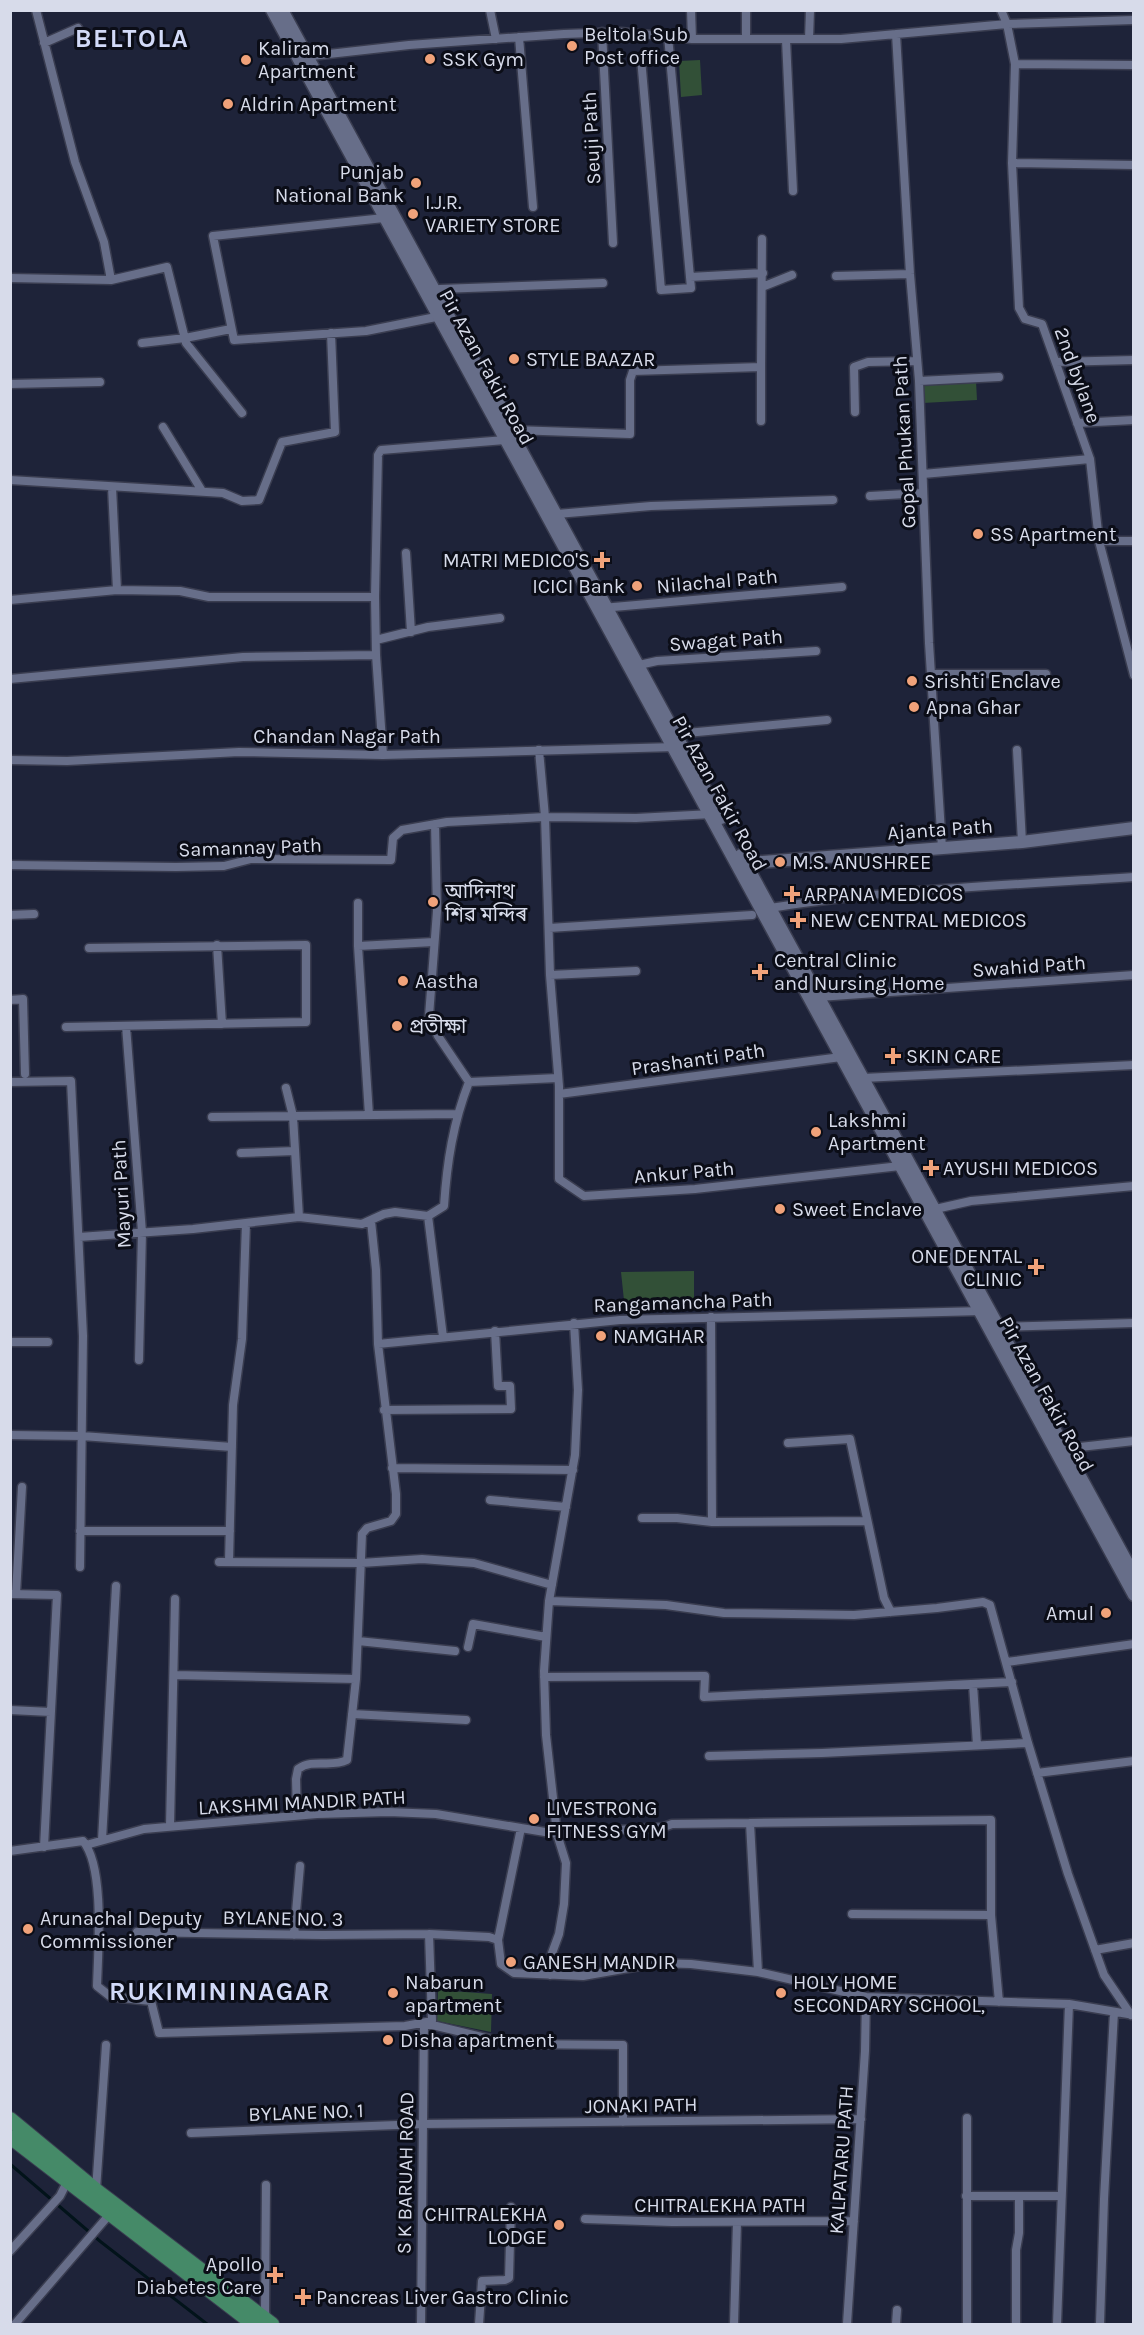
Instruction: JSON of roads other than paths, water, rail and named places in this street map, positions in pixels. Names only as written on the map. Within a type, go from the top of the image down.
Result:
[{"type":"main road","name":"Pir Azan Fakir Road","points":[[272,10],[302,57],[443,315],[505,440],[552,516]]},
{"type":"main road","name":"Pir Azan Fakir Road","points":[[282,10],[302,57],[384,218],[514,430],[515,439],[552,516],[714,814],[770,908],[863,1077],[930,1211],[1134,1595]]},
{"type":"main road","name":"Pir Azan Fakir Road","points":[[601,608],[639,665],[676,734],[678,747]]},
{"type":"main road","name":"Ajanta Path","points":[[743,862],[1022,842],[1134,828]]},
{"type":"main road","name":"Pir Azan Fakir Road","points":[[743,862],[841,1057],[900,1166],[930,1211]]},
{"type":"main road","name":"Pir Azan Fakir Road","points":[[984,1311],[998,1327],[1134,1575]]},
{"type":"main road","points":[[10,2119],[264,2323]]},
{"type":"main road","points":[[10,2137],[109,2216],[264,2323]]},
{"type":"street","points":[[36,10],[75,162],[104,242],[111,280]]},
{"type":"street","points":[[490,10],[496,39]]},
{"type":"street","points":[[691,10],[692,39]]},
{"type":"street","points":[[746,10],[746,39]]},
{"type":"street","points":[[809,39],[810,10]]},
{"type":"street","name":"2nd bylane","points":[[1001,10],[1007,24],[1015,64],[1012,163],[1019,308],[1025,319],[1042,324],[1090,459],[1099,541],[1134,675]]},
{"type":"street","points":[[1092,10],[1093,21]]},
{"type":"street","points":[[302,57],[519,37],[602,32],[692,39],[786,40],[896,34],[1007,24],[1134,20]]},
{"type":"street","points":[[44,43],[78,28]]},
{"type":"street","name":"Seuji Path","points":[[602,32],[613,243]]},
{"type":"street","name":"Gopal Phukan Path","points":[[896,34],[910,274],[919,381],[931,674],[942,848]]},
{"type":"street","points":[[641,58],[661,290],[691,288],[668,36]]},
{"type":"street","points":[[519,37],[533,207]]},
{"type":"street","points":[[786,40],[793,190]]},
{"type":"street","points":[[1015,64],[1134,65]]},
{"type":"street","points":[[1012,163],[1134,165]]},
{"type":"street","points":[[384,218],[213,236],[234,340],[366,331],[443,315]]},
{"type":"street","points":[[761,421],[762,239]]},
{"type":"street","points":[[10,278],[111,280],[167,267],[186,343],[242,413]]},
{"type":"street","points":[[690,277],[763,273]]},
{"type":"street","points":[[836,276],[910,274]]},
{"type":"street","points":[[762,287],[792,275]]},
{"type":"street","points":[[440,289],[603,283]]},
{"type":"street","points":[[142,343],[231,329]]},
{"type":"street","points":[[10,480],[202,491],[223,493],[242,501],[259,500],[282,442],[334,432],[331,333]]},
{"type":"street","points":[[1056,362],[1134,360]]},
{"type":"street","points":[[855,412],[854,367],[868,362],[917,361]]},
{"type":"street","points":[[514,430],[630,434],[630,380],[633,371],[761,367]]},
{"type":"street","points":[[919,381],[999,377]]},
{"type":"street","points":[[10,384],[100,382]]},
{"type":"street","points":[[1077,423],[1134,420]]},
{"type":"street","points":[[163,427],[202,491]]},
{"type":"street","points":[[383,756],[376,655],[375,597],[378,455],[381,450],[505,440]]},
{"type":"street","points":[[923,474],[1090,459]]},
{"type":"street","points":[[112,487],[117,590]]},
{"type":"street","points":[[870,496],[923,493]]},
{"type":"street","points":[[552,516],[651,506],[833,500]]},
{"type":"street","points":[[1099,541],[1134,541]]},
{"type":"street","points":[[406,553],[411,632]]},
{"type":"street","name":"Nilachal Path","points":[[601,608],[842,586]]},
{"type":"street","points":[[10,600],[117,590],[180,591],[209,597],[375,597]]},
{"type":"street","points":[[376,640],[428,627],[500,618]]},
{"type":"street","name":"Swagat Path","points":[[639,665],[657,661],[816,651]]},
{"type":"street","points":[[10,679],[243,657],[376,655]]},
{"type":"street","points":[[931,674],[1046,674]]},
{"type":"street","points":[[676,734],[827,720]]},
{"type":"street","name":"Chandan Nagar Path","points":[[10,760],[68,761],[239,752],[383,756],[678,747]]},
{"type":"street","points":[[539,750],[545,817],[550,975],[559,1094]]},
{"type":"street","points":[[1017,750],[1022,842]]},
{"type":"street","name":"Samannay Path","points":[[10,865],[176,867],[224,866],[250,859],[391,860],[393,838],[402,830],[435,824],[545,817],[636,818],[714,814]]},
{"type":"street","points":[[435,824],[437,911],[429,1016],[438,1036],[469,1082]]},
{"type":"street","points":[[770,908],[808,901],[882,894],[1134,877]]},
{"type":"street","points":[[358,903],[358,946],[369,1115]]},
{"type":"street","points":[[10,915],[34,914]]},
{"type":"street","points":[[549,928],[752,915]]},
{"type":"street","points":[[358,946],[434,942]]},
{"type":"street","points":[[217,945],[222,1024]]},
{"type":"street","points":[[66,1027],[306,1022],[306,945],[89,948]]},
{"type":"street","points":[[550,975],[636,971]]},
{"type":"street","name":"Swahid Path","points":[[819,997],[1134,975]]},
{"type":"street","points":[[10,1000],[23,999],[26,1074]]},
{"type":"street","name":"Mayuri Path","points":[[126,1026],[142,1232],[139,1360]]},
{"type":"street","name":"Prashanti Path","points":[[559,1094],[841,1057]]},
{"type":"street","points":[[863,1077],[1134,1065]]},
{"type":"street","points":[[469,1082],[558,1078]]},
{"type":"street","points":[[10,1082],[71,1081],[83,1336],[80,1567]]},
{"type":"street","points":[[79,1237],[299,1217],[362,1224],[384,1214],[395,1212],[428,1216],[444,1206],[446,1170],[456,1114],[469,1082]]},
{"type":"street","points":[[286,1088],[293,1116],[299,1217]]},
{"type":"street","name":"Ankur Path","points":[[559,1094],[559,1179],[584,1196],[695,1189],[900,1166]]},
{"type":"street","points":[[212,1117],[456,1114]]},
{"type":"street","points":[[241,1153],[295,1151]]},
{"type":"street","points":[[930,1211],[971,1201],[1134,1186]]},
{"type":"street","points":[[428,1216],[444,1337]]},
{"type":"street","points":[[297,1815],[298,1769],[306,1763],[338,1764],[347,1760],[356,1679],[362,1534],[368,1528],[391,1521],[396,1514],[378,1344],[376,1270],[371,1221]]},
{"type":"street","points":[[229,1561],[233,1405],[242,1339],[246,1223]]},
{"type":"street","name":"Rangamancha Path","points":[[378,1344],[574,1323],[711,1317],[984,1311]]},
{"type":"street","points":[[711,1317],[711,1522]]},
{"type":"street","points":[[550,1975],[552,1953],[559,1934],[564,1904],[566,1863],[557,1834],[546,1735],[544,1677],[549,1601],[573,1470],[578,1390],[574,1323]]},
{"type":"street","points":[[998,1327],[1134,1323]]},
{"type":"street","points":[[384,1410],[511,1409],[510,1386],[498,1386],[495,1331]]},
{"type":"street","points":[[10,1342],[48,1342]]},
{"type":"street","points":[[10,1435],[82,1436],[232,1447]]},
{"type":"street","points":[[788,1443],[850,1439],[884,1598],[891,1612]]},
{"type":"street","points":[[1068,1455],[1080,1447],[1134,1441]]},
{"type":"street","points":[[392,1468],[573,1470]]},
{"type":"street","points":[[22,1487],[13,1594],[57,1595],[44,1847]]},
{"type":"street","points":[[490,1500],[566,1507]]},
{"type":"street","points":[[642,1518],[677,1518],[711,1522],[867,1521]]},
{"type":"street","points":[[81,1531],[230,1531]]},
{"type":"street","points":[[219,1562],[361,1563],[422,1559],[474,1563],[552,1585]]},
{"type":"street","points":[[102,1840],[116,1586]]},
{"type":"street","points":[[170,1826],[175,1599]]},
{"type":"street","points":[[549,1601],[666,1605],[724,1612],[854,1615],[983,1602],[992,1608],[1028,1743],[1068,1874],[1104,1975],[1132,2015]]},
{"type":"street","points":[[468,1647],[473,1624],[546,1637]]},
{"type":"street","points":[[358,1641],[455,1651]]},
{"type":"street","points":[[1007,1662],[1134,1644]]},
{"type":"street","points":[[174,1675],[356,1679]]},
{"type":"street","points":[[544,1677],[705,1676],[704,1697],[1012,1682]]},
{"type":"street","points":[[973,1684],[977,1746]]},
{"type":"street","points":[[10,1710],[51,1712]]},
{"type":"street","points":[[352,1714],[466,1720]]},
{"type":"street","points":[[709,1755],[822,1753],[1028,1743]]},
{"type":"street","points":[[1037,1773],[1134,1761]]},
{"type":"street","name":"LAKSHMI MANDIR PATH","points":[[11,1852],[82,1841],[86,1845],[144,1829],[297,1815],[389,1812],[424,1814],[557,1834],[664,1827],[672,1824],[991,1820],[991,1915]]},
{"type":"street","points":[[750,1824],[758,1972]]},
{"type":"street","points":[[521,1828],[498,1940],[501,1964],[514,1973],[583,1976],[657,1963],[692,1964],[758,1972],[866,1997],[1069,2004],[1132,2015]]},
{"type":"street","points":[[86,1845],[89,1849],[100,1908],[97,1986],[111,1997],[151,2001],[159,2033],[405,2026],[424,2023],[511,2044],[622,2045],[623,2122]]},
{"type":"street","points":[[294,1935],[300,1866]]},
{"type":"street","points":[[852,1914],[991,1915],[999,2002]]},
{"type":"street","name":"BYLANE NO. 3","points":[[137,1932],[294,1935],[429,1934],[489,1937],[498,1940]]},
{"type":"street","name":"S K BARUAH ROAD","points":[[421,2325],[424,2023],[432,2021],[429,1934]]},
{"type":"street","points":[[1095,1950],[1134,1943]]},
{"type":"street","name":"KALPATARU PATH","points":[[847,2325],[866,2051],[866,1997]]},
{"type":"street","points":[[1057,2325],[1069,2004]]},
{"type":"street","points":[[1100,2325],[1114,2012]]},
{"type":"street","points":[[96,2190],[106,2045]]},
{"type":"street","points":[[967,2118],[967,2325]]},
{"type":"street","name":"JONAKI PATH","points":[[423,2124],[861,2120]]},
{"type":"street","name":"BYLANE NO. 1","points":[[191,2133],[423,2124]]},
{"type":"street","points":[[10,2251],[59,2197],[67,2182]]},
{"type":"street","points":[[264,2323],[266,2185]]},
{"type":"street","points":[[966,2196],[1061,2196]]},
{"type":"street","points":[[1016,2325],[1019,2196]]},
{"type":"street","points":[[479,2325],[482,2281],[509,2278],[511,2206]]},
{"type":"street","points":[[15,2325],[109,2216]]},
{"type":"street","name":"CHITRALEKHA PATH","points":[[585,2219],[737,2222],[854,2221]]},
{"type":"street","points":[[734,2325],[737,2222]]},
{"type":"street","points":[[896,2325],[897,2310]]},
{"type":"waterway","points":[[10,2164],[101,2242],[207,2324]]},
{"type":"place","name":"Beltola Sub Post office","points":[[572,46]]},
{"type":"place","name":"SSK Gym","points":[[430,59]]},
{"type":"place","name":"Kaliram Apartment","points":[[246,60]]},
{"type":"place","name":"Aldrin Apartment","points":[[228,104]]},
{"type":"place","name":"Punjab National Bank","points":[[416,183]]},
{"type":"place","name":"I.J.R. VARIETY STORE","points":[[413,214]]},
{"type":"place","name":"STYLE BAAZAR","points":[[514,359]]},
{"type":"place","name":"SS Apartment","points":[[978,534]]},
{"type":"place","name":"MATRI MEDICO'S","points":[[602,560]]},
{"type":"place","name":"ICICI Bank","points":[[637,586]]},
{"type":"place","name":"Srishti Enclave","points":[[912,681]]},
{"type":"place","name":"Apna Ghar","points":[[914,707]]},
{"type":"place","name":"M.S. ANUSHREE","points":[[780,862]]},
{"type":"place","name":"ARPANA MEDICOS","points":[[792,894]]},
{"type":"place","name":"আদিনাথ শিৱ মন্দিৰ","points":[[433,902]]},
{"type":"place","name":"NEW CENTRAL MEDICOS","points":[[798,920]]},
{"type":"place","name":"Central Clinic and Nursing Home","points":[[760,972]]},
{"type":"place","name":"Aastha","points":[[403,981]]},
{"type":"place","name":"প্রতীক্ষা","points":[[397,1026]]},
{"type":"place","name":"SKIN CARE","points":[[893,1056]]},
{"type":"place","name":"Lakshmi Apartment","points":[[816,1132]]},
{"type":"place","name":"AYUSHI MEDICOS","points":[[931,1168]]},
{"type":"place","name":"Sweet Enclave","points":[[780,1209]]},
{"type":"place","name":"ONE DENTAL CLINIC","points":[[1036,1267]]},
{"type":"place","name":"NAMGHAR","points":[[601,1336]]},
{"type":"place","name":"Amul","points":[[1106,1613]]},
{"type":"place","name":"LIVESTRONG FITNESS GYM","points":[[534,1819]]},
{"type":"place","name":"Arunachal Deputy Commissioner","points":[[28,1929]]},
{"type":"place","name":"GANESH MANDIR","points":[[511,1962]]},
{"type":"place","name":"Nabarun apartment","points":[[393,1993]]},
{"type":"place","name":"HOLY HOME SECONDARY SCHOOL,","points":[[781,1993]]},
{"type":"place","name":"Disha apartment","points":[[388,2040]]},
{"type":"place","name":"CHITRALEKHA LODGE","points":[[559,2225]]},
{"type":"place","name":"Apollo Diabetes Care","points":[[275,2275]]},
{"type":"place","name":"Pancreas Liver Gastro Clinic","points":[[303,2297]]},
{"type":"district","name":"BELTOLA","points":[[132,38]]},
{"type":"district","name":"RUKIMININAGAR","points":[[220,1991]]}]
